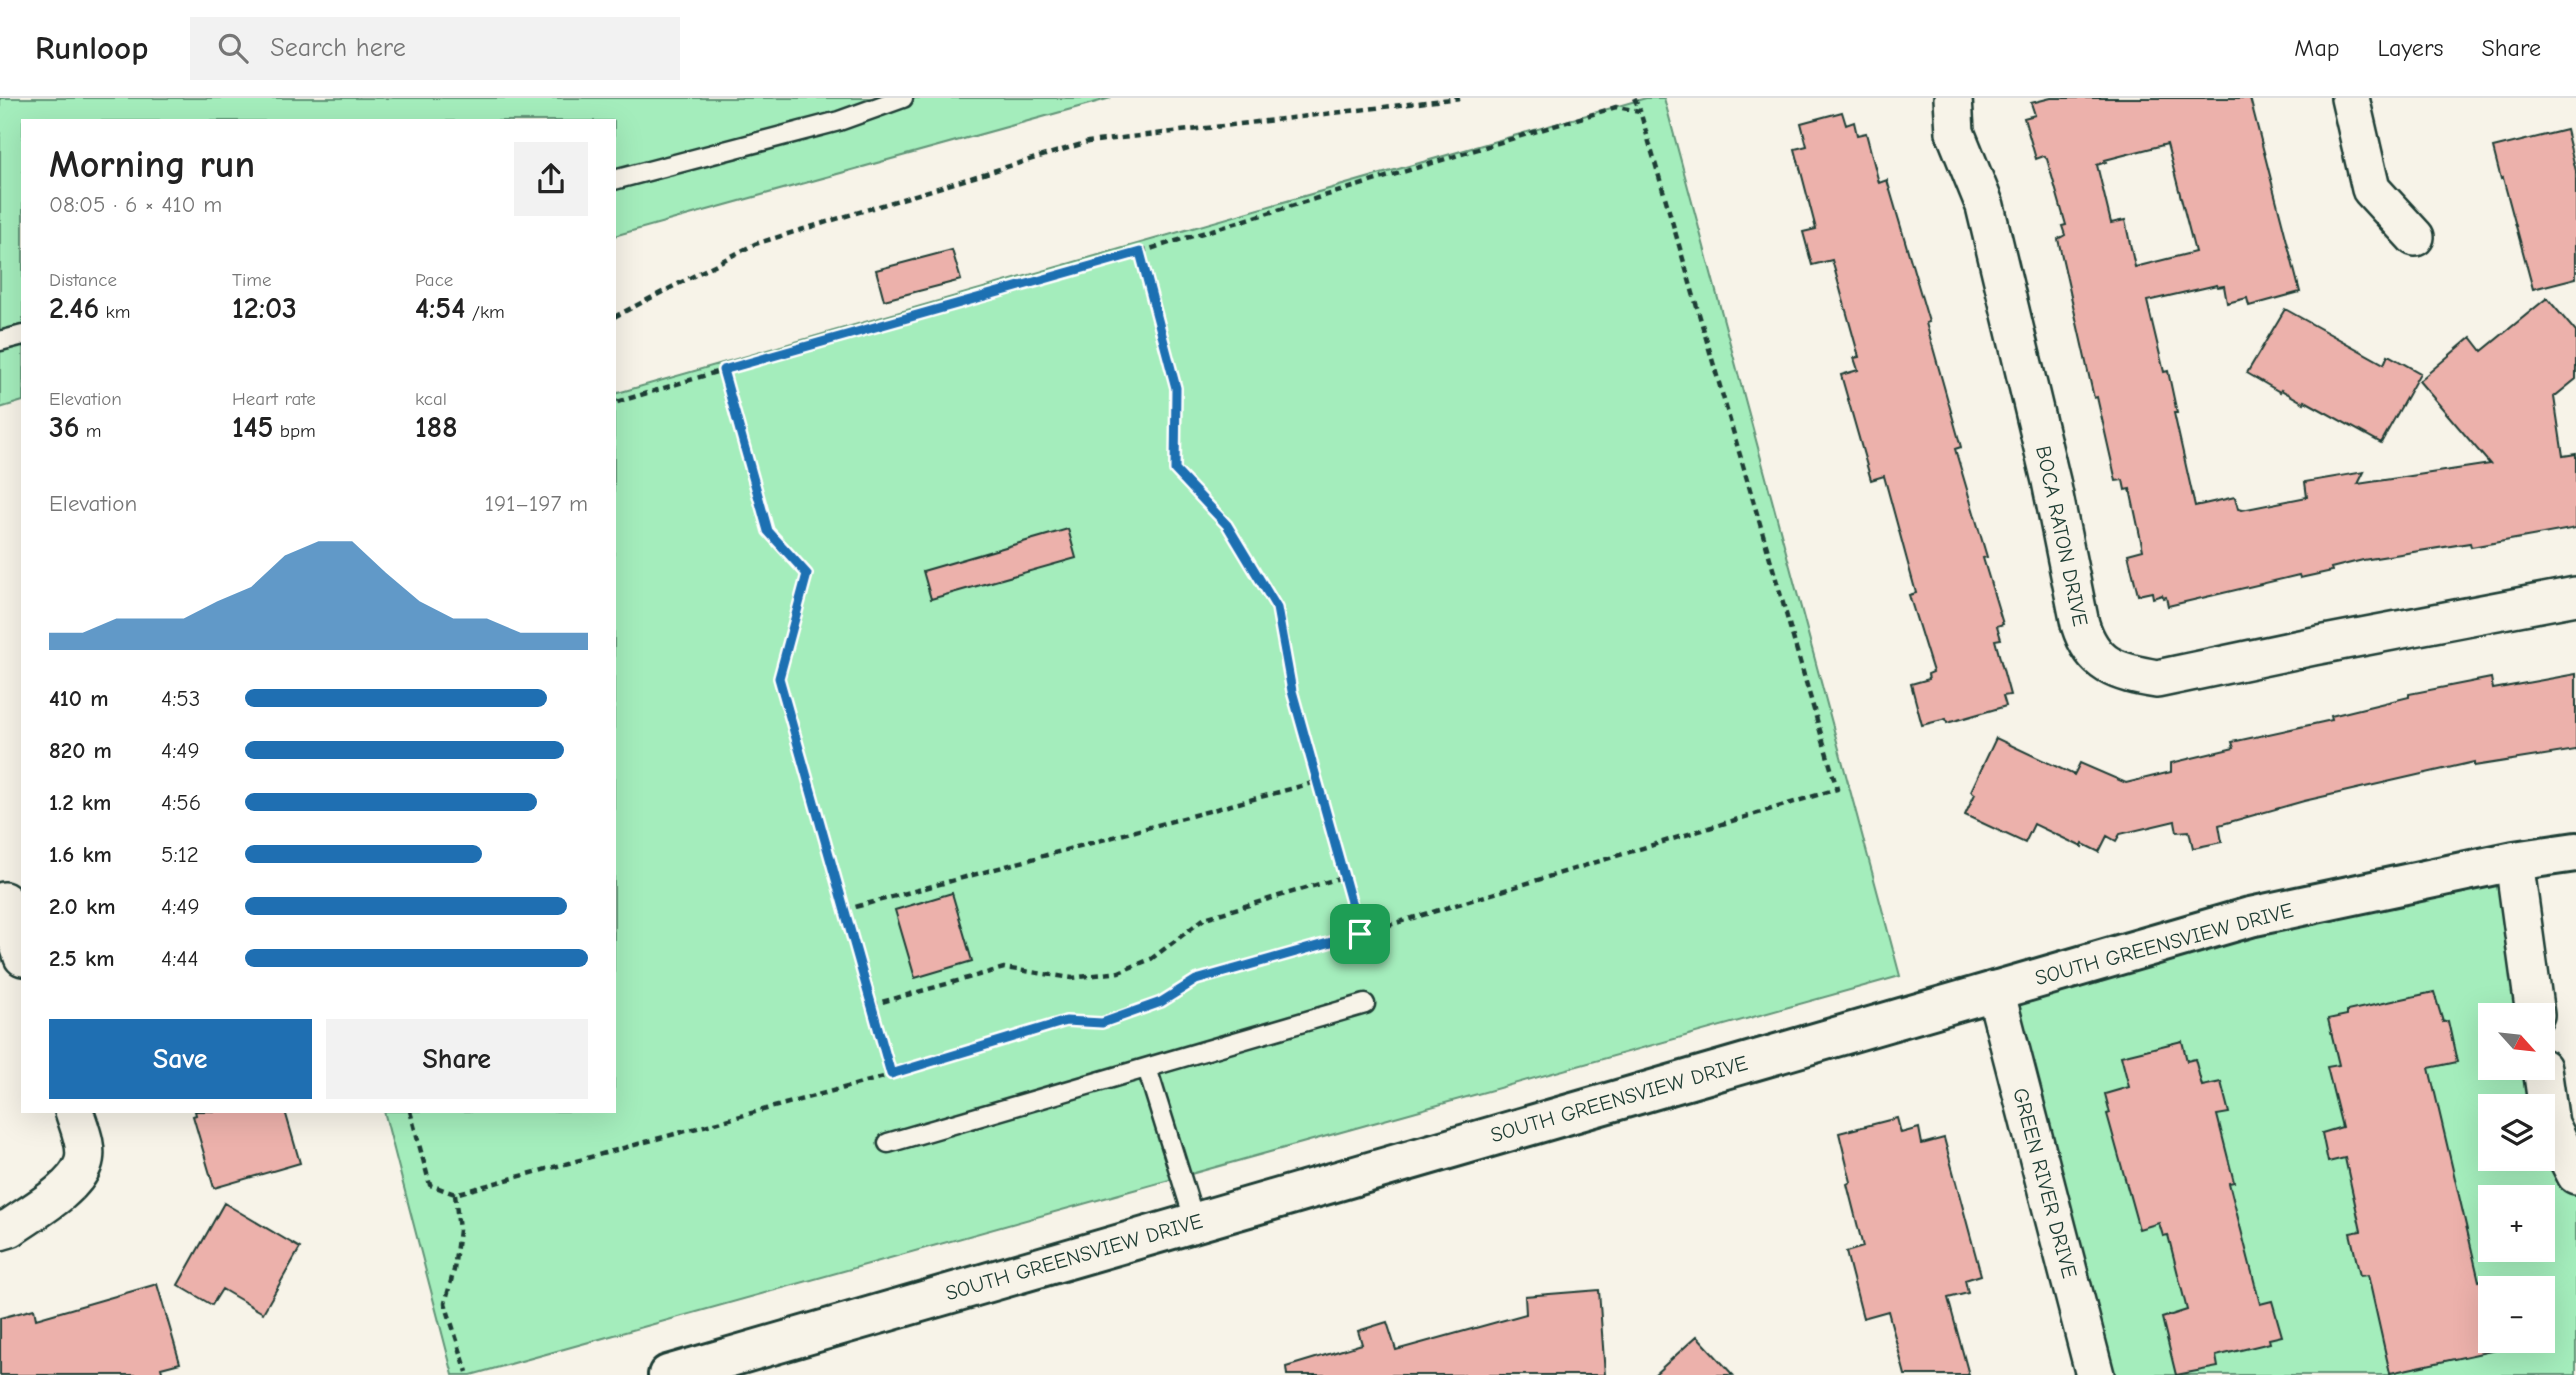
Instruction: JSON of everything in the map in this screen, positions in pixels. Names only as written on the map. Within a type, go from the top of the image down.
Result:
[{"type":"street","name":"BOCA RATON DRIVE","points":[[1953,98],[1955,132],[1987,218],[2051,481],[2080,624],[2087,645],[2106,664],[2135,676],[2157,679],[2576,596]]},
{"type":"street","points":[[2350,98],[2371,189],[2415,237]]},
{"type":"street","name":"SOUTH GREENSVIEW DRIVE","points":[[668,1375],[2250,917],[2514,861],[2576,852]]},
{"type":"street","points":[[2514,861],[2533,1003]]},
{"type":"street","points":[[4,901],[21,951]]},
{"type":"street","name":"GREEN RIVER DRIVE","points":[[1995,990],[2095,1375]]},
{"type":"street","points":[[2544,1080],[2550,1124],[2576,1175]]},
{"type":"street","points":[[0,1231],[10,1228],[72,1183],[84,1163],[83,1140],[75,1113]]},
{"type":"lane","points":[[616,179],[839,121],[903,98]]},
{"type":"lane","points":[[0,341],[21,336]]},
{"type":"lane","points":[[888,1143],[1365,1004]]},
{"type":"lane","points":[[1147,1068],[1195,1222]]},
{"type":"path","points":[[616,316],[754,244],[1088,142],[1460,98]]},
{"type":"path","points":[[411,1113],[430,1185],[455,1194],[891,1074],[1066,1021],[1102,1023],[1161,1002],[1196,980],[1360,934],[1837,789],[1634,98]]},
{"type":"path","points":[[616,402],[1140,252],[1616,107],[1640,111]]},
{"type":"path","points":[[1140,252],[1176,388],[1175,470],[1227,525],[1277,608],[1292,691],[1360,934]]},
{"type":"path","points":[[723,370],[768,531],[807,574],[779,678],[891,1074]]},
{"type":"path","points":[[844,910],[1316,782]]},
{"type":"path","points":[[871,1005],[1004,968],[1072,978],[1119,972],[1151,959],[1205,918],[1343,877]]},
{"type":"path","points":[[455,1194],[460,1230],[454,1270],[445,1303],[467,1372]]},
{"type":"green space","points":[[0,98],[1111,98],[616,235],[616,119],[21,119],[21,402],[0,408]]},
{"type":"green space","points":[[1646,98],[1664,98],[1900,976],[471,1375],[453,1375],[385,1113],[616,1113],[616,393]]},
{"type":"green space","points":[[2499,878],[2522,1003],[2478,1003],[2478,1080],[2536,1080],[2539,1094],[2478,1094],[2478,1171],[2555,1171],[2555,1138],[2576,1179],[2576,1375],[2082,1375],[1985,1006],[2130,964]]},
{"type":"building","points":[[2051,98],[2250,98],[2300,292],[2249,306],[2247,298],[2227,303],[2224,286],[2217,285],[2147,301],[2164,372],[2168,371],[2177,413],[2174,413],[2195,506],[2235,497],[2238,509],[2242,510],[2307,497],[2305,482],[2364,472],[2358,484],[2490,464],[2419,381],[2471,337],[2482,351],[2547,298],[2576,332],[2576,379],[2554,397],[2563,456],[2576,454],[2576,528],[2471,547],[2470,543],[2363,560],[2331,568],[2332,571],[2300,578],[2299,575],[2168,606],[2166,597],[2163,598],[2162,595],[2153,598],[2152,592],[2138,595],[2128,554],[2143,550],[2130,489],[2125,490],[2123,480],[2116,481],[2097,397],[2094,398],[2058,239],[2065,235],[2062,226],[2066,225],[2047,159],[2044,156],[2036,159],[2024,118],[2035,115],[2031,103]],"holes":[[[2167,144],[2195,252],[2135,267],[2125,220],[2111,223],[2097,165],[2106,162],[2105,160]]]},
{"type":"building","points":[[1842,112],[1846,125],[1854,122],[1857,135],[1866,133],[1879,183],[1887,180],[1929,322],[1926,323],[1961,447],[1955,449],[1987,557],[1983,558],[2003,624],[1997,626],[2001,639],[1995,640],[2010,695],[2003,696],[2006,706],[1947,723],[1946,719],[1922,725],[1911,684],[1929,679],[1928,674],[1933,672],[1909,595],[1916,593],[1884,476],[1871,480],[1841,375],[1858,370],[1854,358],[1859,357],[1832,260],[1812,265],[1803,232],[1816,229],[1795,149],[1807,146],[1801,123]]},
{"type":"building","points":[[2566,130],[2576,171],[2576,278],[2533,289],[2493,148]]},
{"type":"building","points":[[952,250],[961,280],[884,300],[876,270]]},
{"type":"building","points":[[2285,309],[2384,364],[2388,355],[2420,373],[2381,443],[2247,373]]},
{"type":"building","points":[[1068,529],[1076,558],[931,599],[923,571]]},
{"type":"building","points":[[2576,674],[2576,750],[2474,766],[2474,762],[2304,801],[2219,825],[2222,842],[2193,848],[2189,831],[2177,832],[2175,821],[2120,834],[2116,841],[2107,836],[2099,852],[2083,844],[2082,847],[2034,824],[2025,843],[1965,815],[1975,794],[1971,791],[1996,738],[2074,775],[2080,763],[2126,783],[2171,772],[2171,763],[2234,748],[2232,742],[2332,720],[2331,716],[2409,697],[2409,694],[2491,678],[2493,689]]},
{"type":"building","points":[[952,893],[972,961],[915,978],[895,910]]},
{"type":"building","points":[[2434,992],[2443,1022],[2448,1021],[2457,1062],[2429,1068],[2478,1277],[2478,1353],[2482,1353],[2390,1373],[2368,1275],[2360,1276],[2350,1233],[2361,1231],[2345,1158],[2328,1162],[2322,1133],[2342,1127],[2327,1067],[2339,1065],[2328,1019],[2347,1015],[2347,1011]]},
{"type":"building","points":[[2182,1041],[2187,1061],[2195,1059],[2202,1086],[2221,1082],[2229,1113],[2217,1115],[2234,1182],[2229,1183],[2260,1304],[2272,1301],[2282,1336],[2269,1339],[2270,1343],[2216,1356],[2218,1367],[2176,1375],[2162,1318],[2187,1310],[2168,1235],[2163,1236],[2159,1223],[2139,1229],[2107,1114],[2110,1113],[2105,1094],[2129,1087],[2121,1056]]},
{"type":"building","points":[[286,1113],[300,1163],[214,1188],[193,1116]]},
{"type":"building","points":[[1897,1118],[1901,1133],[1919,1128],[1922,1144],[1944,1138],[1981,1275],[1965,1280],[1968,1293],[1948,1298],[1969,1375],[1905,1375],[1888,1311],[1863,1318],[1846,1252],[1863,1247],[1847,1184],[1851,1182],[1839,1133]]},
{"type":"building","points":[[224,1203],[300,1248],[263,1313],[222,1289],[212,1305],[178,1285]]},
{"type":"building","points":[[157,1284],[180,1363],[161,1368],[163,1375],[0,1375],[0,1318],[34,1309],[36,1319]]},
{"type":"building","points":[[1599,1290],[1605,1375],[1287,1375],[1286,1367],[1362,1344],[1358,1331],[1387,1322],[1396,1350],[1526,1314],[1525,1296]]},
{"type":"building","points":[[1697,1336],[1733,1375],[1654,1375]]},
{"type":"route","points":[[1140,252],[1176,388],[1175,470],[1227,525],[1277,608],[1292,691],[1360,934],[1196,980],[1161,1002],[1102,1023],[1066,1021],[891,1074],[779,678],[807,574],[768,531],[723,370],[1140,252]]}]
